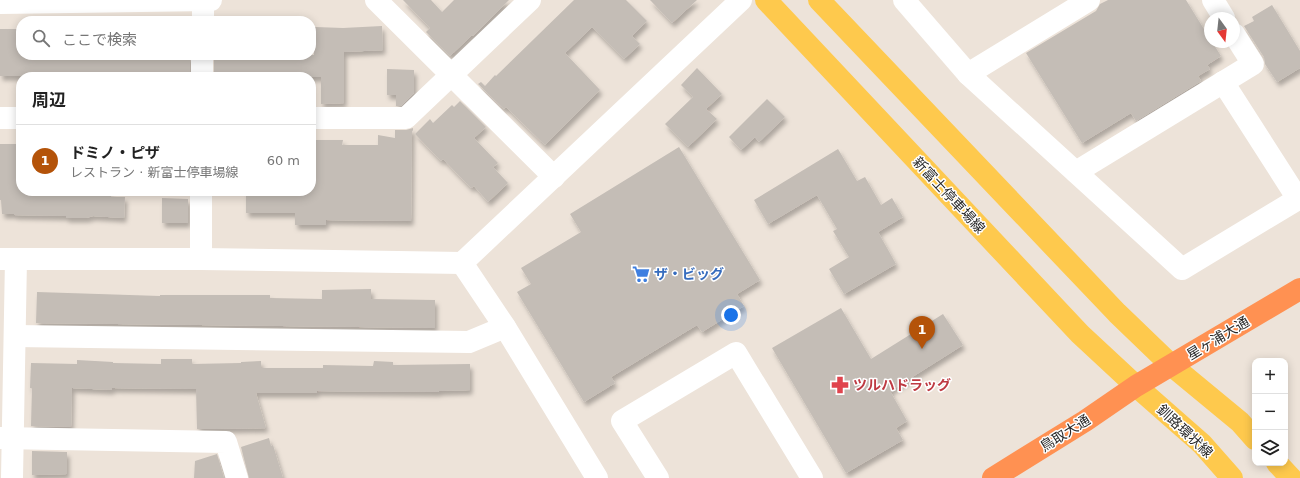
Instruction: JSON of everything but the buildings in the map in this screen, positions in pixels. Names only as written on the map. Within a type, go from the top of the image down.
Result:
[{"type":"highway","name":"星ヶ浦大通","points":[[1136,386],[1300,289]]},
{"type":"highway","name":"鳥取大通","points":[[993,478],[1084,421],[1136,386]]},
{"type":"main road","name":"新富士停車場線","points":[[766,0],[1080,334],[1136,386]]},
{"type":"main road","points":[[819,0],[1117,313],[1171,365],[1240,422],[1252,436]]},
{"type":"main road","name":"釧路環状線","points":[[1136,386],[1202,444],[1232,478]]},
{"type":"main road","points":[[1280,466],[1291,478]]},
{"type":"street","points":[[203,0],[203,16]]},
{"type":"street","points":[[0,2],[211,0]]},
{"type":"street","points":[[376,0],[554,177]]},
{"type":"street","points":[[316,118],[406,118],[530,0]]},
{"type":"street","points":[[12,478],[6,438],[15,336],[8,259],[201,259],[462,263],[740,0]]},
{"type":"street","points":[[904,0],[968,74],[1182,269],[1298,199],[1223,82]]},
{"type":"street","points":[[968,74],[1089,0]]},
{"type":"street","points":[[1213,0],[1220,12]]},
{"type":"street","points":[[1076,172],[1253,64],[1240,43]]},
{"type":"street","points":[[202,60],[202,72]]},
{"type":"street","points":[[0,118],[16,118]]},
{"type":"street","points":[[201,196],[201,259]]},
{"type":"street","points":[[462,263],[505,327],[595,478]]},
{"type":"street","points":[[15,336],[469,342],[505,327]]},
{"type":"street","points":[[658,478],[622,421],[736,353],[812,478]]},
{"type":"street","points":[[6,438],[226,442],[237,478]]},
{"type":"place","name":"ザ・ビッグ","points":[[641,274]]},
{"type":"place","name":"ドミノ・ピザ","points":[[922,349]]},
{"type":"place","name":"ツルハドラッグ","points":[[840,385]]}]
